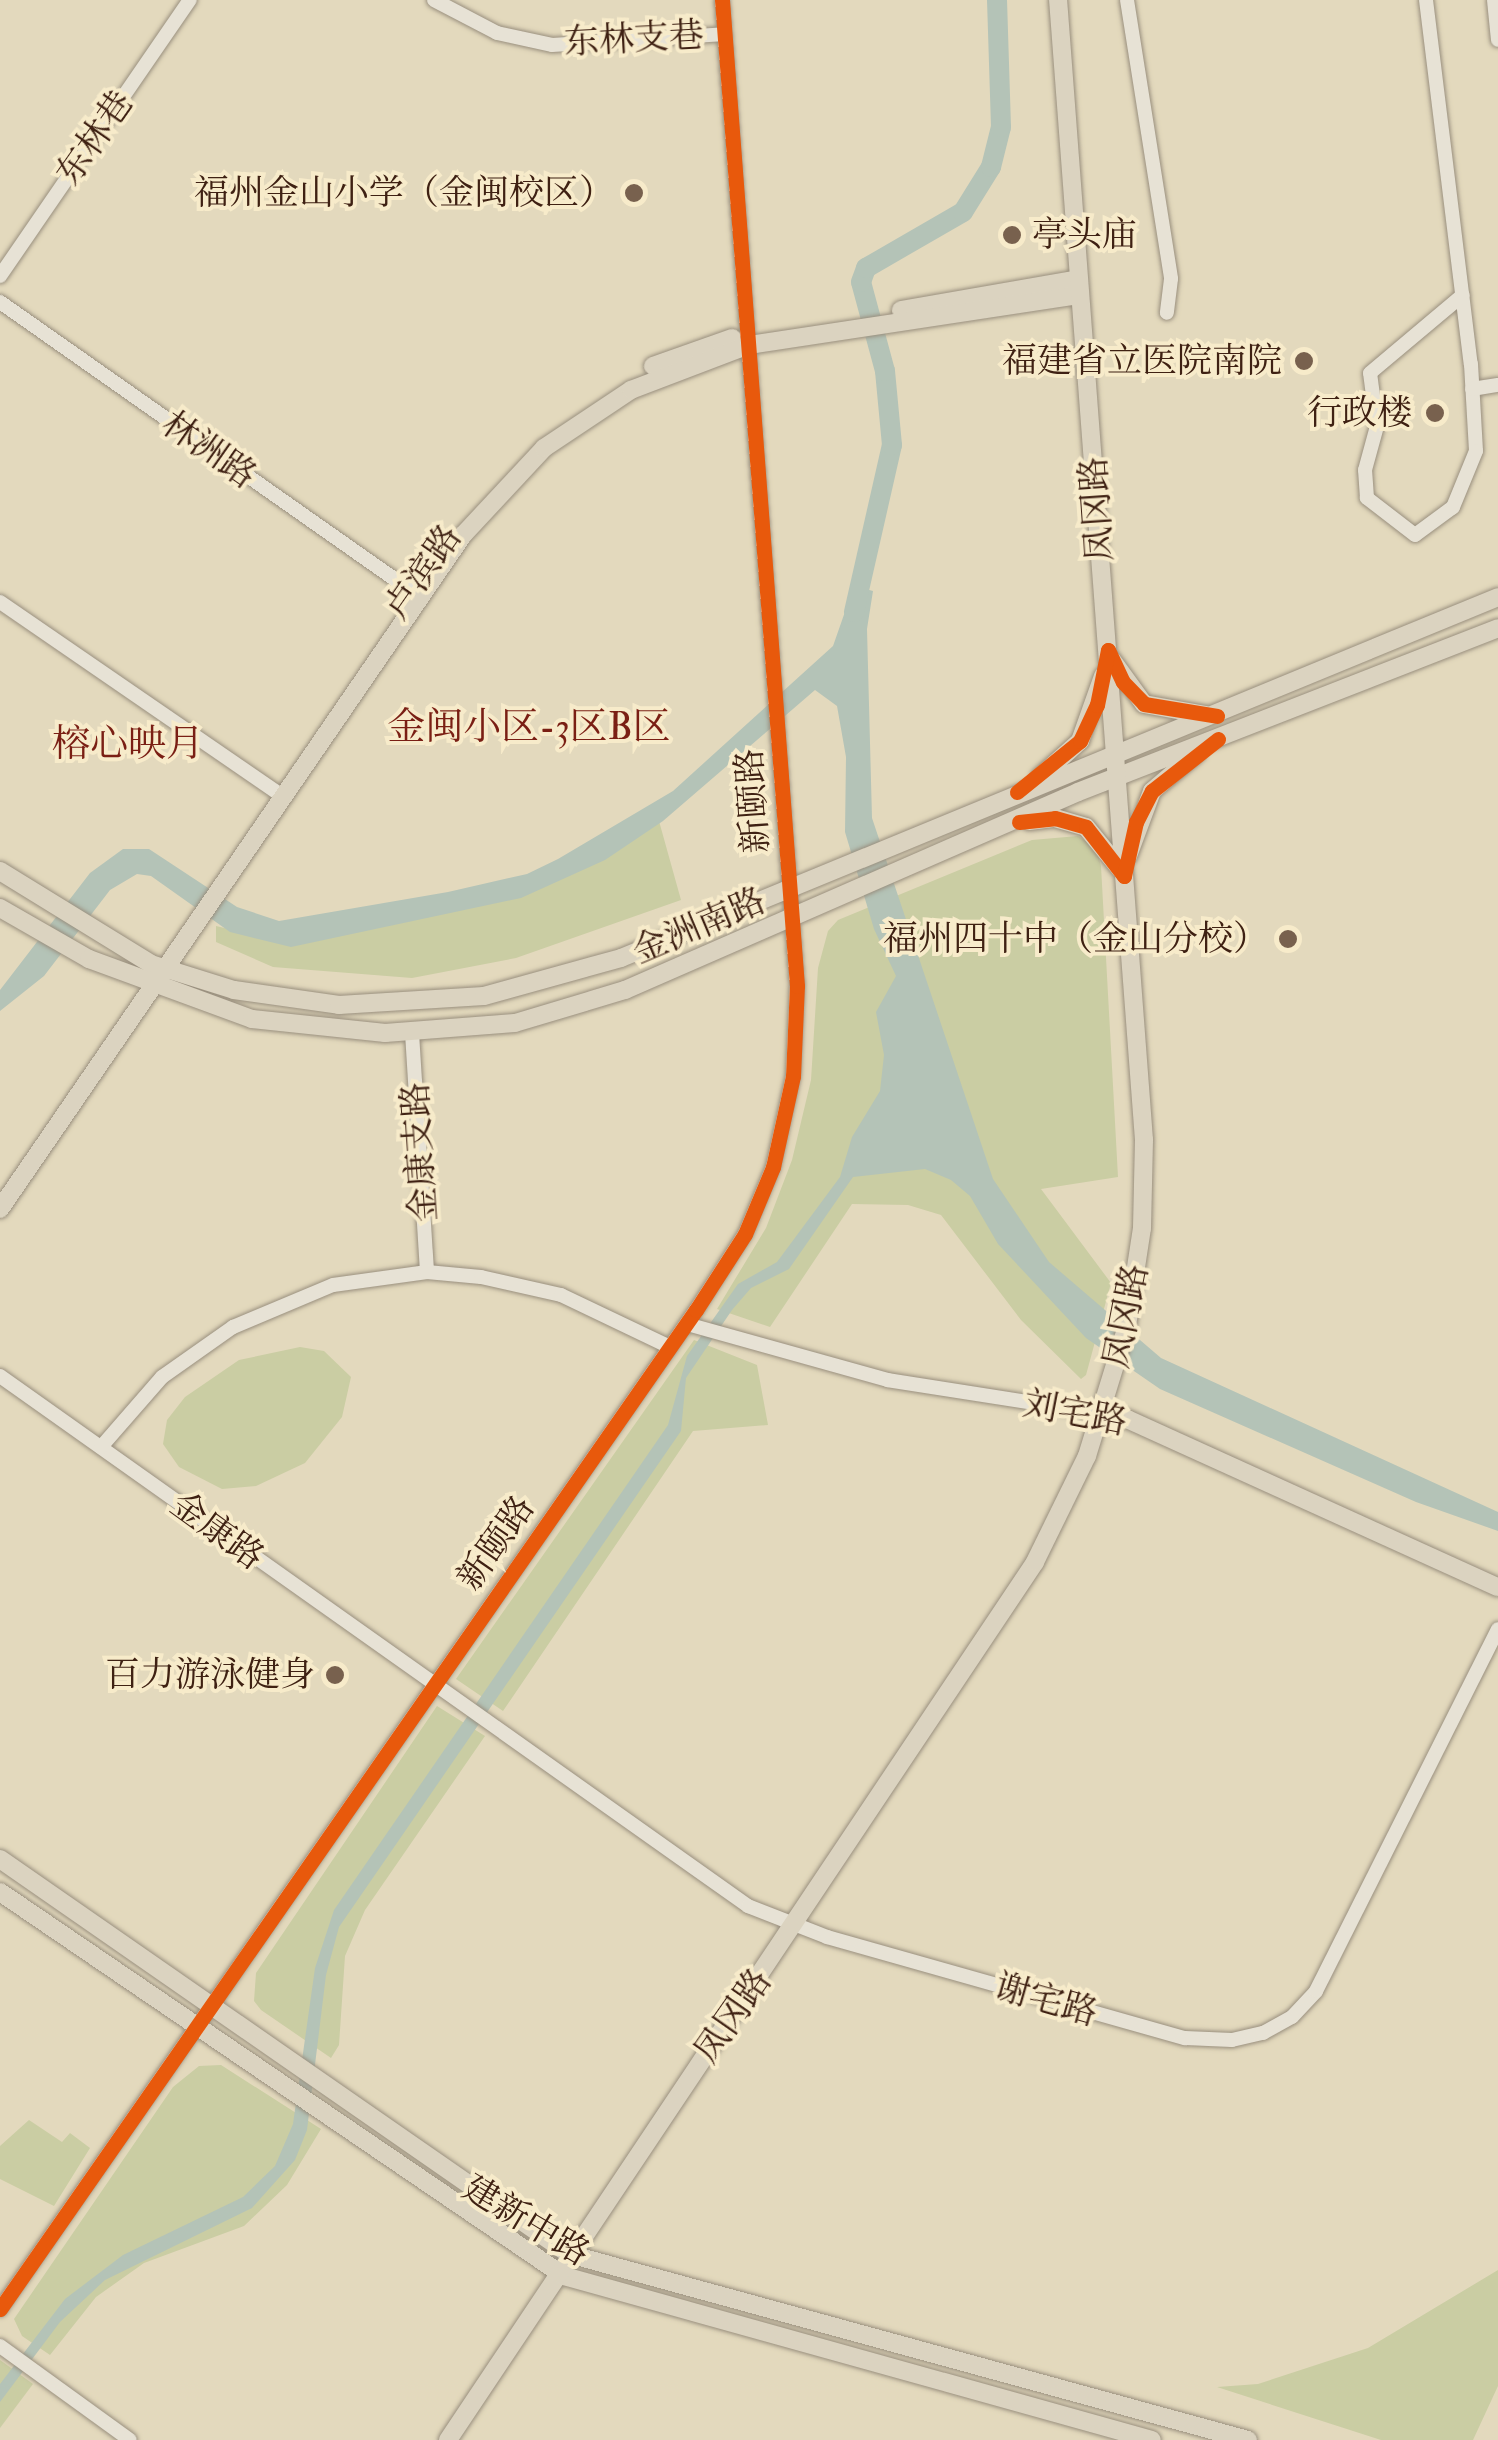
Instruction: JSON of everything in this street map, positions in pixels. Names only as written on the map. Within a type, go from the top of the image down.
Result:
[{"type":"main road","name":"凤冈路","points":[[448,2440],[556,2272],[795,1926],[1034,1562],[1103,1414],[1118,1365],[1142,1228],[1144,1140],[1058,0]]},
{"type":"main road","name":"卢滨路","points":[[0,1188],[482,491],[565,416],[648,368],[749,340],[1078,287]]},
{"type":"main road","name":"金洲南路","points":[[0,871],[82,925],[156,966],[251,994],[320,1005],[470,998],[595,968],[1498,597]]},
{"type":"main road","name":"金洲南路","points":[[0,908],[66,948],[145,982],[266,1022],[412,1032],[514,1023],[561,1011],[791,920],[1116,776],[1498,628]]},
{"type":"main road","points":[[1108,650],[1123,682],[1144,704],[1216,716]]},
{"type":"main road","points":[[1017,792],[1080,741],[1097,705],[1108,650]]},
{"type":"main road","points":[[1124,876],[1136,822],[1152,791],[1218,738]]},
{"type":"main road","points":[[1019,822],[1055,818],[1086,827],[1124,876]]},
{"type":"main road","points":[[0,1209],[145,982]]},
{"type":"main road","name":"刘宅路","points":[[1103,1414],[1127,1419],[1498,1588]]},
{"type":"main road","name":"建新中路","points":[[0,1860],[569,2254],[1248,2440]]},
{"type":"main road","name":"建新中路","points":[[0,1892],[310,2108],[556,2272],[622,2298],[1152,2440]]},
{"type":"street","name":"东林巷","points":[[0,276],[190,0]]},
{"type":"street","name":"东林支巷","points":[[434,0],[484,28],[541,44],[725,34]]},
{"type":"street","points":[[722,0],[749,340]]},
{"type":"street","points":[[1126,0],[1172,279],[1167,313]]},
{"type":"street","points":[[1426,0],[1463,295],[1476,451],[1465,484],[1441,520],[1415,535],[1367,498],[1365,470],[1377,426],[1370,374],[1463,295]]},
{"type":"street","points":[[1494,0],[1498,40]]},
{"type":"street","name":"林洲路","points":[[0,302],[414,594]]},
{"type":"street","name":"新颐路","points":[[0,2309],[670,1348],[744,1234],[778,1149],[798,1011],[749,340]]},
{"type":"street","points":[[1472,389],[1498,386]]},
{"type":"street","points":[[0,602],[277,792]]},
{"type":"street","name":"金康支路","points":[[412,1032],[428,1272]]},
{"type":"street","name":"金康支路","points":[[101,1448],[162,1377],[234,1327],[333,1286],[428,1272],[561,1295],[670,1348]]},
{"type":"street","name":"刘宅路","points":[[686,1324],[887,1380],[1103,1414]]},
{"type":"street","name":"金康路","points":[[0,1376],[433,1687]]},
{"type":"street","name":"谢宅路","points":[[433,1687],[748,1906],[795,1926],[1185,2038],[1232,2040],[1272,2029],[1298,2012],[1326,1977],[1498,1629]]},
{"type":"street","points":[[5,2350],[130,2440]]},
{"type":"green space","points":[[659,821],[681,900],[516,958],[412,978],[273,967],[216,942],[216,926],[292,944],[444,910]]},
{"type":"green space","points":[[1078,836],[1096,848],[1101,866],[1118,1177],[1041,1189],[1111,1283],[1086,1375],[1081,1379],[1021,1320],[941,1215],[908,1205],[852,1204],[770,1327],[717,1309],[766,1228],[792,1160],[811,1080],[818,968],[828,931],[838,920],[1032,840]]},
{"type":"green space","points":[[694,1340],[757,1365],[768,1425],[693,1431],[503,1711],[456,1679]]},
{"type":"green space","points":[[300,1347],[324,1351],[351,1377],[342,1417],[305,1463],[256,1486],[222,1489],[179,1467],[163,1444],[167,1420],[185,1397],[239,1360]]},
{"type":"green space","points":[[437,1706],[485,1736],[365,1910],[345,1956],[339,2045],[331,2058],[261,2010],[254,2001],[256,1973]]},
{"type":"green space","points":[[221,2065],[321,2129],[287,2185],[244,2226],[144,2263],[96,2297],[50,2355],[22,2336],[14,2319],[173,2087],[199,2066]]},
{"type":"green space","points":[[29,2120],[62,2142],[70,2133],[90,2148],[54,2206],[0,2179],[0,2146]]},
{"type":"green space","points":[[1498,2270],[1498,2386],[1473,2440],[1381,2440],[1217,2387],[1258,2384],[1368,2348]]},
{"type":"green space","points":[[0,2360],[33,2384],[0,2428]]},
{"type":"shaded area","points":[[854,586],[873,591],[867,629],[872,818],[993,1179],[1049,1262],[1161,1358],[1498,1512],[1498,1531],[1416,1502],[1160,1389],[1086,1338],[998,1244],[970,1196],[951,1180],[925,1169],[853,1177],[789,1269],[751,1288],[732,1310],[686,1378],[681,1431],[339,1927],[326,1975],[307,2130],[295,2160],[252,2208],[105,2280],[60,2322],[0,2402],[0,2384],[65,2299],[123,2255],[243,2197],[275,2166],[293,2124],[315,1968],[334,1910],[668,1425],[687,1356],[738,1284],[777,1262],[840,1177],[852,1137],[880,1091],[884,1055],[876,1012],[896,976],[874,929],[845,832],[846,757],[837,706],[815,690],[663,821],[605,860],[521,898],[291,947],[230,932],[151,876],[137,874],[110,890],[44,976],[0,1011],[0,990],[90,873],[123,849],[149,849],[237,907],[279,921],[527,874],[673,791],[833,646]]},
{"type":"waterway","points":[[854,612],[892,445],[885,371],[861,282],[866,268],[963,212],[991,167],[1001,127],[997,0]]},
{"type":"cycle path","points":[[0,2309],[696,1310],[745,1234],[773,1167],[793,1076],[797,986],[722,0]]},
{"type":"cycle path","points":[[1108,650],[1123,682],[1144,704],[1217,716]]},
{"type":"cycle path","points":[[1017,792],[1080,741],[1097,705],[1108,650]]},
{"type":"cycle path","points":[[1124,876],[1136,822],[1152,791],[1218,739]]},
{"type":"cycle path","points":[[1019,822],[1055,818],[1086,827],[1124,876]]},
{"type":"place","name":"福州金山小学（金闽校区）","points":[[634,193]]},
{"type":"place","name":"亭头庙","points":[[1012,235]]},
{"type":"place","name":"福建省立医院南院","points":[[1304,361]]},
{"type":"place","name":"行政楼","points":[[1435,413]]},
{"type":"place","name":"福州四十中（金山分校）","points":[[1288,939]]},
{"type":"place","name":"百力游泳健身","points":[[335,1675]]},
{"type":"district","name":"金闽小区-3区B区","points":[[529,728]]},
{"type":"district","name":"榕心映月","points":[[128,745]]}]
